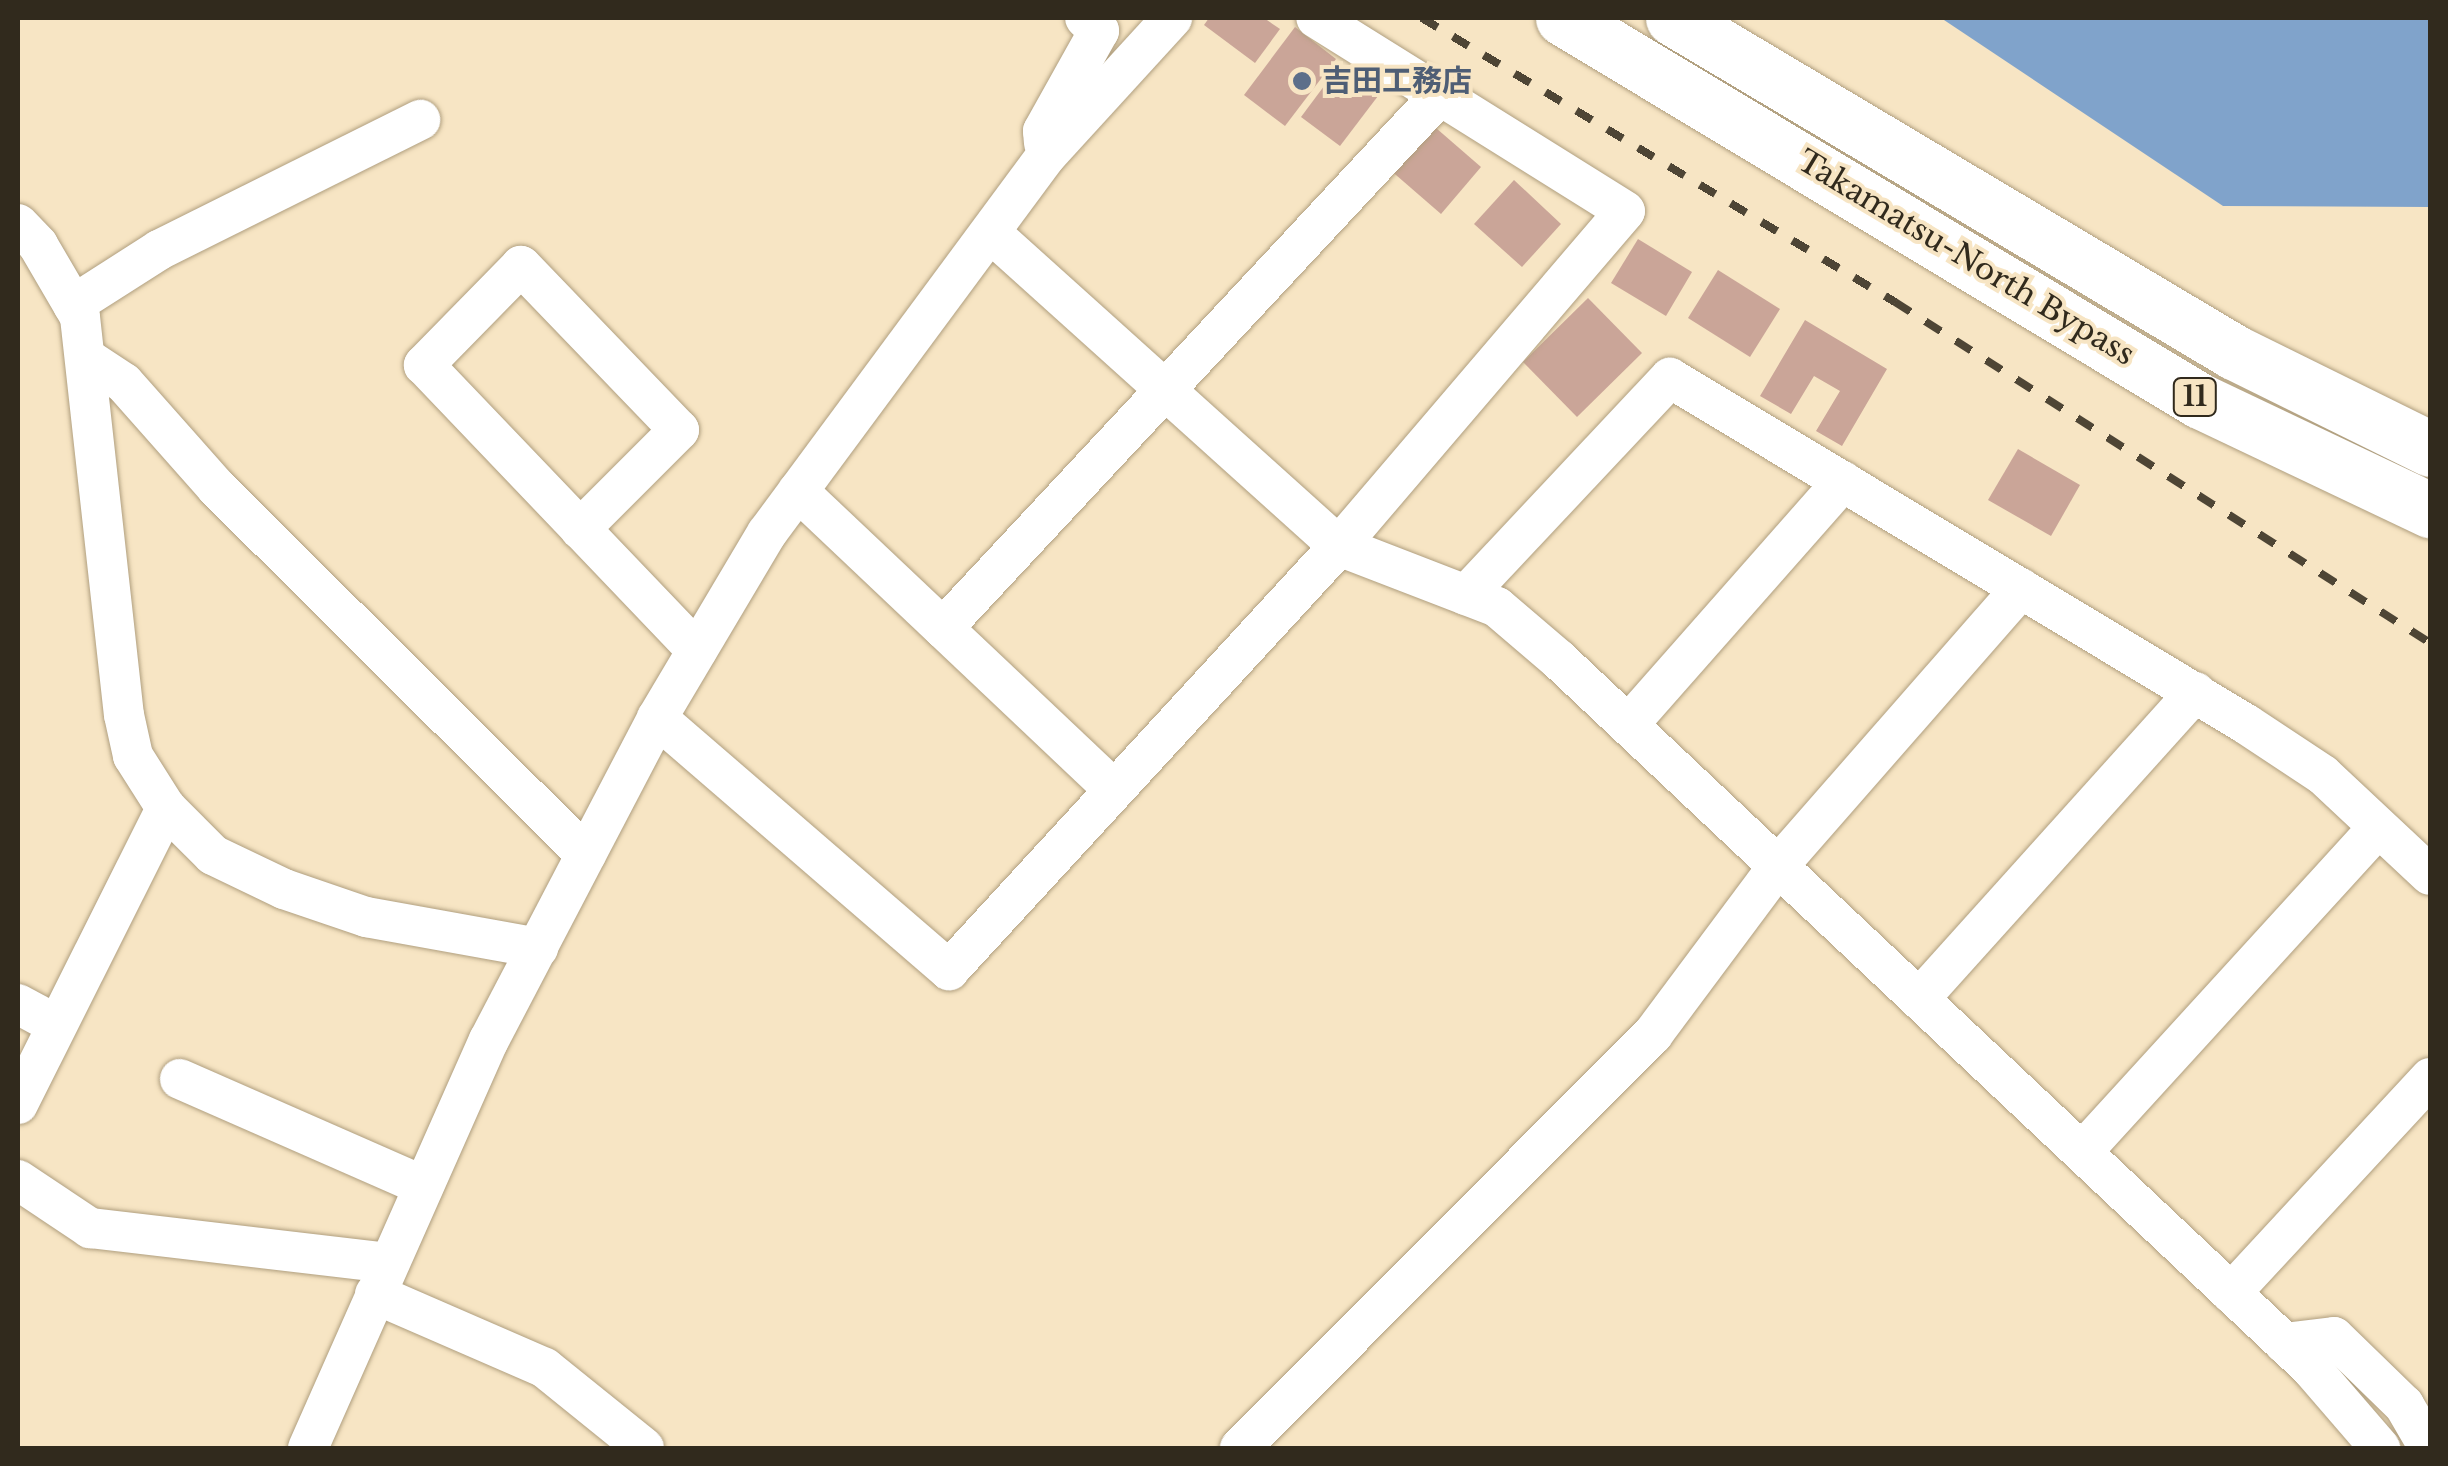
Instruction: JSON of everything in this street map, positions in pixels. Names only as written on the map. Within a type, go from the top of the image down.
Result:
[{"type":"highway","name":"Takamatsu-North Bypass","points":[[1562,18],[2200,400],[2430,510]]},
{"type":"highway","name":"Takamatsu-North Bypass","points":[[1673,18],[2234,352],[2430,449]]},
{"type":"street","points":[[1046,156],[1043,131],[1100,31],[1085,18]]},
{"type":"street","points":[[308,1448],[424,1186],[538,948],[697,651],[798,491],[992,234],[1046,156],[1172,18]]},
{"type":"street","points":[[658,718],[949,970],[1338,546],[1625,211],[1316,18]]},
{"type":"street","points":[[943,628],[1440,95]]},
{"type":"street","points":[[73,305],[159,250],[420,120]]},
{"type":"street","points":[[18,224],[38,245],[73,305],[86,358],[124,714],[133,756],[166,808],[213,855],[284,888],[366,917],[538,948]]},
{"type":"street","points":[[992,234],[1338,546],[1497,607],[1628,725],[2284,1343],[2380,1448]]},
{"type":"street","points":[[580,528],[678,430],[522,266],[424,365],[697,651]]},
{"type":"street","points":[[86,358],[124,382],[217,488],[586,855]]},
{"type":"street","points":[[1466,595],[1670,378],[2195,692],[2323,775],[2430,875]]},
{"type":"street","points":[[1628,725],[1843,482]]},
{"type":"street","points":[[798,491],[1114,790]]},
{"type":"street","points":[[1240,1448],[1653,1034],[1778,866],[2021,588]]},
{"type":"street","points":[[1919,999],[2195,692]]},
{"type":"street","points":[[18,1104],[166,808]]},
{"type":"street","points":[[2082,1152],[2378,828]]},
{"type":"street","points":[[18,1004],[57,1024]]},
{"type":"street","points":[[2231,1293],[2430,1078]]},
{"type":"street","points":[[180,1079],[424,1186]]},
{"type":"street","points":[[18,1180],[90,1228],[382,1278],[546,1368],[644,1448]]},
{"type":"street","points":[[2284,1343],[2334,1337],[2417,1395],[2429,1448]]},
{"type":"water","points":[[1941,18],[2430,18],[2430,207],[2223,206]]},
{"type":"building","points":[[1209,18],[1264,18],[1280,29],[1255,63],[1204,25]]},
{"type":"building","points":[[1295,27],[1336,59],[1285,126],[1244,95]]},
{"type":"building","points":[[1339,66],[1378,96],[1340,146],[1301,117]]},
{"type":"building","points":[[1421,115],[1481,167],[1441,214],[1381,162]]},
{"type":"building","points":[[1514,180],[1561,224],[1522,267],[1474,224]]},
{"type":"building","points":[[1638,239],[1692,272],[1666,316],[1611,283]]},
{"type":"building","points":[[1718,270],[1780,309],[1750,357],[1688,318]]},
{"type":"building","points":[[1588,298],[1642,353],[1577,417],[1523,362]]},
{"type":"building","points":[[1805,320],[1887,369],[1842,446],[1816,431],[1840,391],[1814,376],[1791,414],[1760,396]]},
{"type":"building","points":[[2018,449],[2080,485],[2051,536],[1988,500]]},
{"type":"railway","points":[[1422,18],[1895,302],[2430,643]]},
{"type":"place","name":"吉田工務店","points":[[1302,81]]}]
